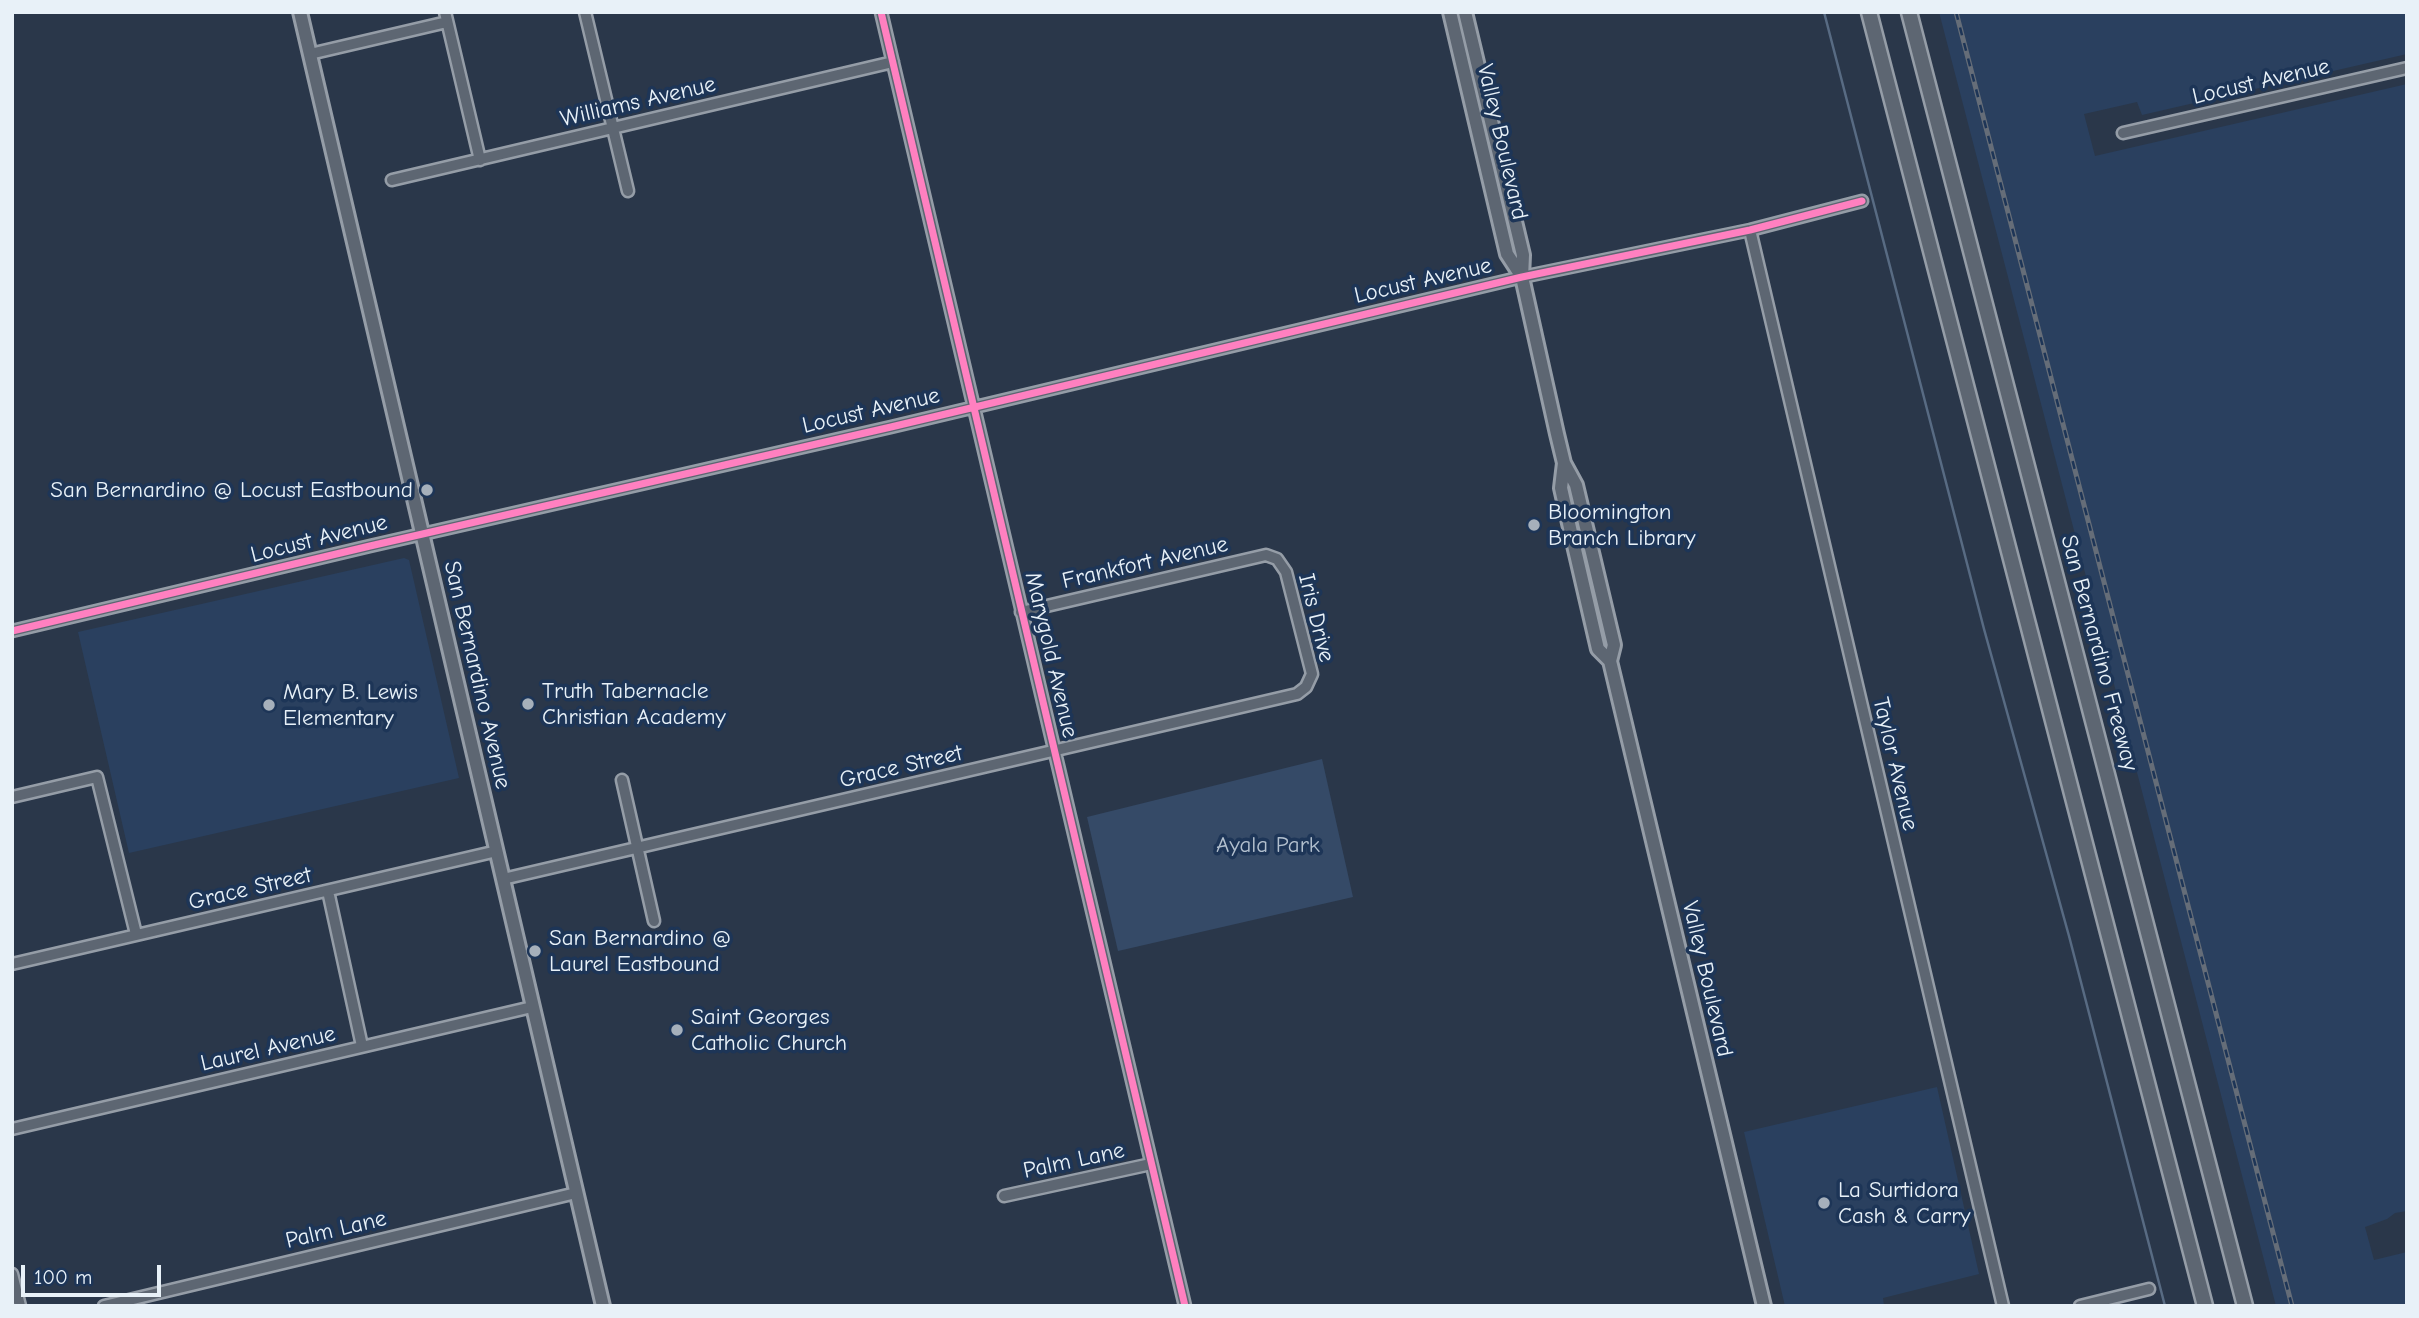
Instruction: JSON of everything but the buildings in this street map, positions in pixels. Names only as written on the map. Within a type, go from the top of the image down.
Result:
[{"type":"highway","points":[[1869,12],[2205,1306]]},
{"type":"highway","name":"San Bernardino Freeway","points":[[1909,12],[2245,1306]]},
{"type":"main road","name":"San Bernardino Avenue","points":[[300,12],[603,1306]]},
{"type":"main road","name":"Valley Boulevard","points":[[1450,12],[1507,254],[1522,277]]},
{"type":"main road","name":"Valley Boulevard","points":[[1465,12],[1523,254],[1522,277],[1564,463],[1561,488],[1573,541],[1598,649],[1609,661],[1764,1306]]},
{"type":"street","points":[[584,12],[628,191]]},
{"type":"street","name":"Marygold Avenue","points":[[881,12],[1185,1306]]},
{"type":"street","points":[[310,54],[446,17],[480,160]]},
{"type":"street","name":"Williams Avenue","points":[[392,180],[893,62]]},
{"type":"street","name":"Locust Avenue","points":[[2123,132],[2407,68]]},
{"type":"street","name":"Locust Avenue","points":[[12,632],[1522,277],[1750,230],[1862,201]]},
{"type":"street","name":"Taylor Avenue","points":[[1750,230],[2003,1306]]},
{"type":"street","name":"Frankfort Avenue","points":[[1021,612],[1254,557],[1266,555],[1277,559]]},
{"type":"street","name":"Iris Drive","points":[[1277,559],[1286,572],[1312,674],[1306,687]]},
{"type":"street","name":"Grace Street","points":[[503,878],[1297,694],[1306,687]]},
{"type":"street","points":[[12,797],[97,777],[136,934]]},
{"type":"street","points":[[622,780],[654,921]]},
{"type":"street","name":"Grace Street","points":[[12,964],[497,851]]},
{"type":"street","points":[[328,891],[362,1046]]},
{"type":"street","name":"Laurel Avenue","points":[[12,1129],[533,1007]]},
{"type":"street","name":"Palm Lane","points":[[1004,1196],[1151,1164]]},
{"type":"street","name":"Palm Lane","points":[[104,1306],[576,1193]]},
{"type":"street","points":[[12,1274],[20,1306]]},
{"type":"street","points":[[2080,1306],[2149,1289]]},
{"type":"shaded area","points":[[1939,12],[2407,12],[2407,54],[2142,115],[2137,102],[2084,114],[2095,156],[2407,84],[2407,1211],[2395,1213],[2365,1227],[2374,1260],[2407,1252],[2407,1306],[2276,1306]]},
{"type":"shaded area","name":"Mary B. Lewis Elementary","points":[[404,558],[409,560],[459,778],[129,853],[78,632]]},
{"type":"shaded area","points":[[1937,1087],[1979,1274],[1883,1298],[1884,1306],[1785,1306],[1744,1132]]},
{"type":"green space","name":"Ayala Park","points":[[1322,759],[1353,897],[1118,951],[1087,817]]},
{"type":"waterway","points":[[1824,12],[1984,629],[2069,936],[2165,1306]]},
{"type":"railway","points":[[1956,12],[2292,1306]]},
{"type":"cycle path","points":[[881,12],[1185,1306]]},
{"type":"cycle path","points":[[12,631],[1522,277],[1750,230],[1862,201]]},
{"type":"place","name":"San Bernardino @ Locust Eastbound","points":[[427,490]]},
{"type":"place","name":"Bloomington Branch Library","points":[[1534,525]]},
{"type":"place","name":"Truth Tabernacle Christian Academy","points":[[528,704]]},
{"type":"place","name":"Mary B. Lewis Elementary","points":[[269,705]]},
{"type":"place","name":"San Bernardino @ Laurel Eastbound","points":[[535,951]]},
{"type":"place","name":"Saint Georges Catholic Church","points":[[677,1030]]},
{"type":"place","name":"La Surtidora Cash & Carry","points":[[1824,1203]]}]
